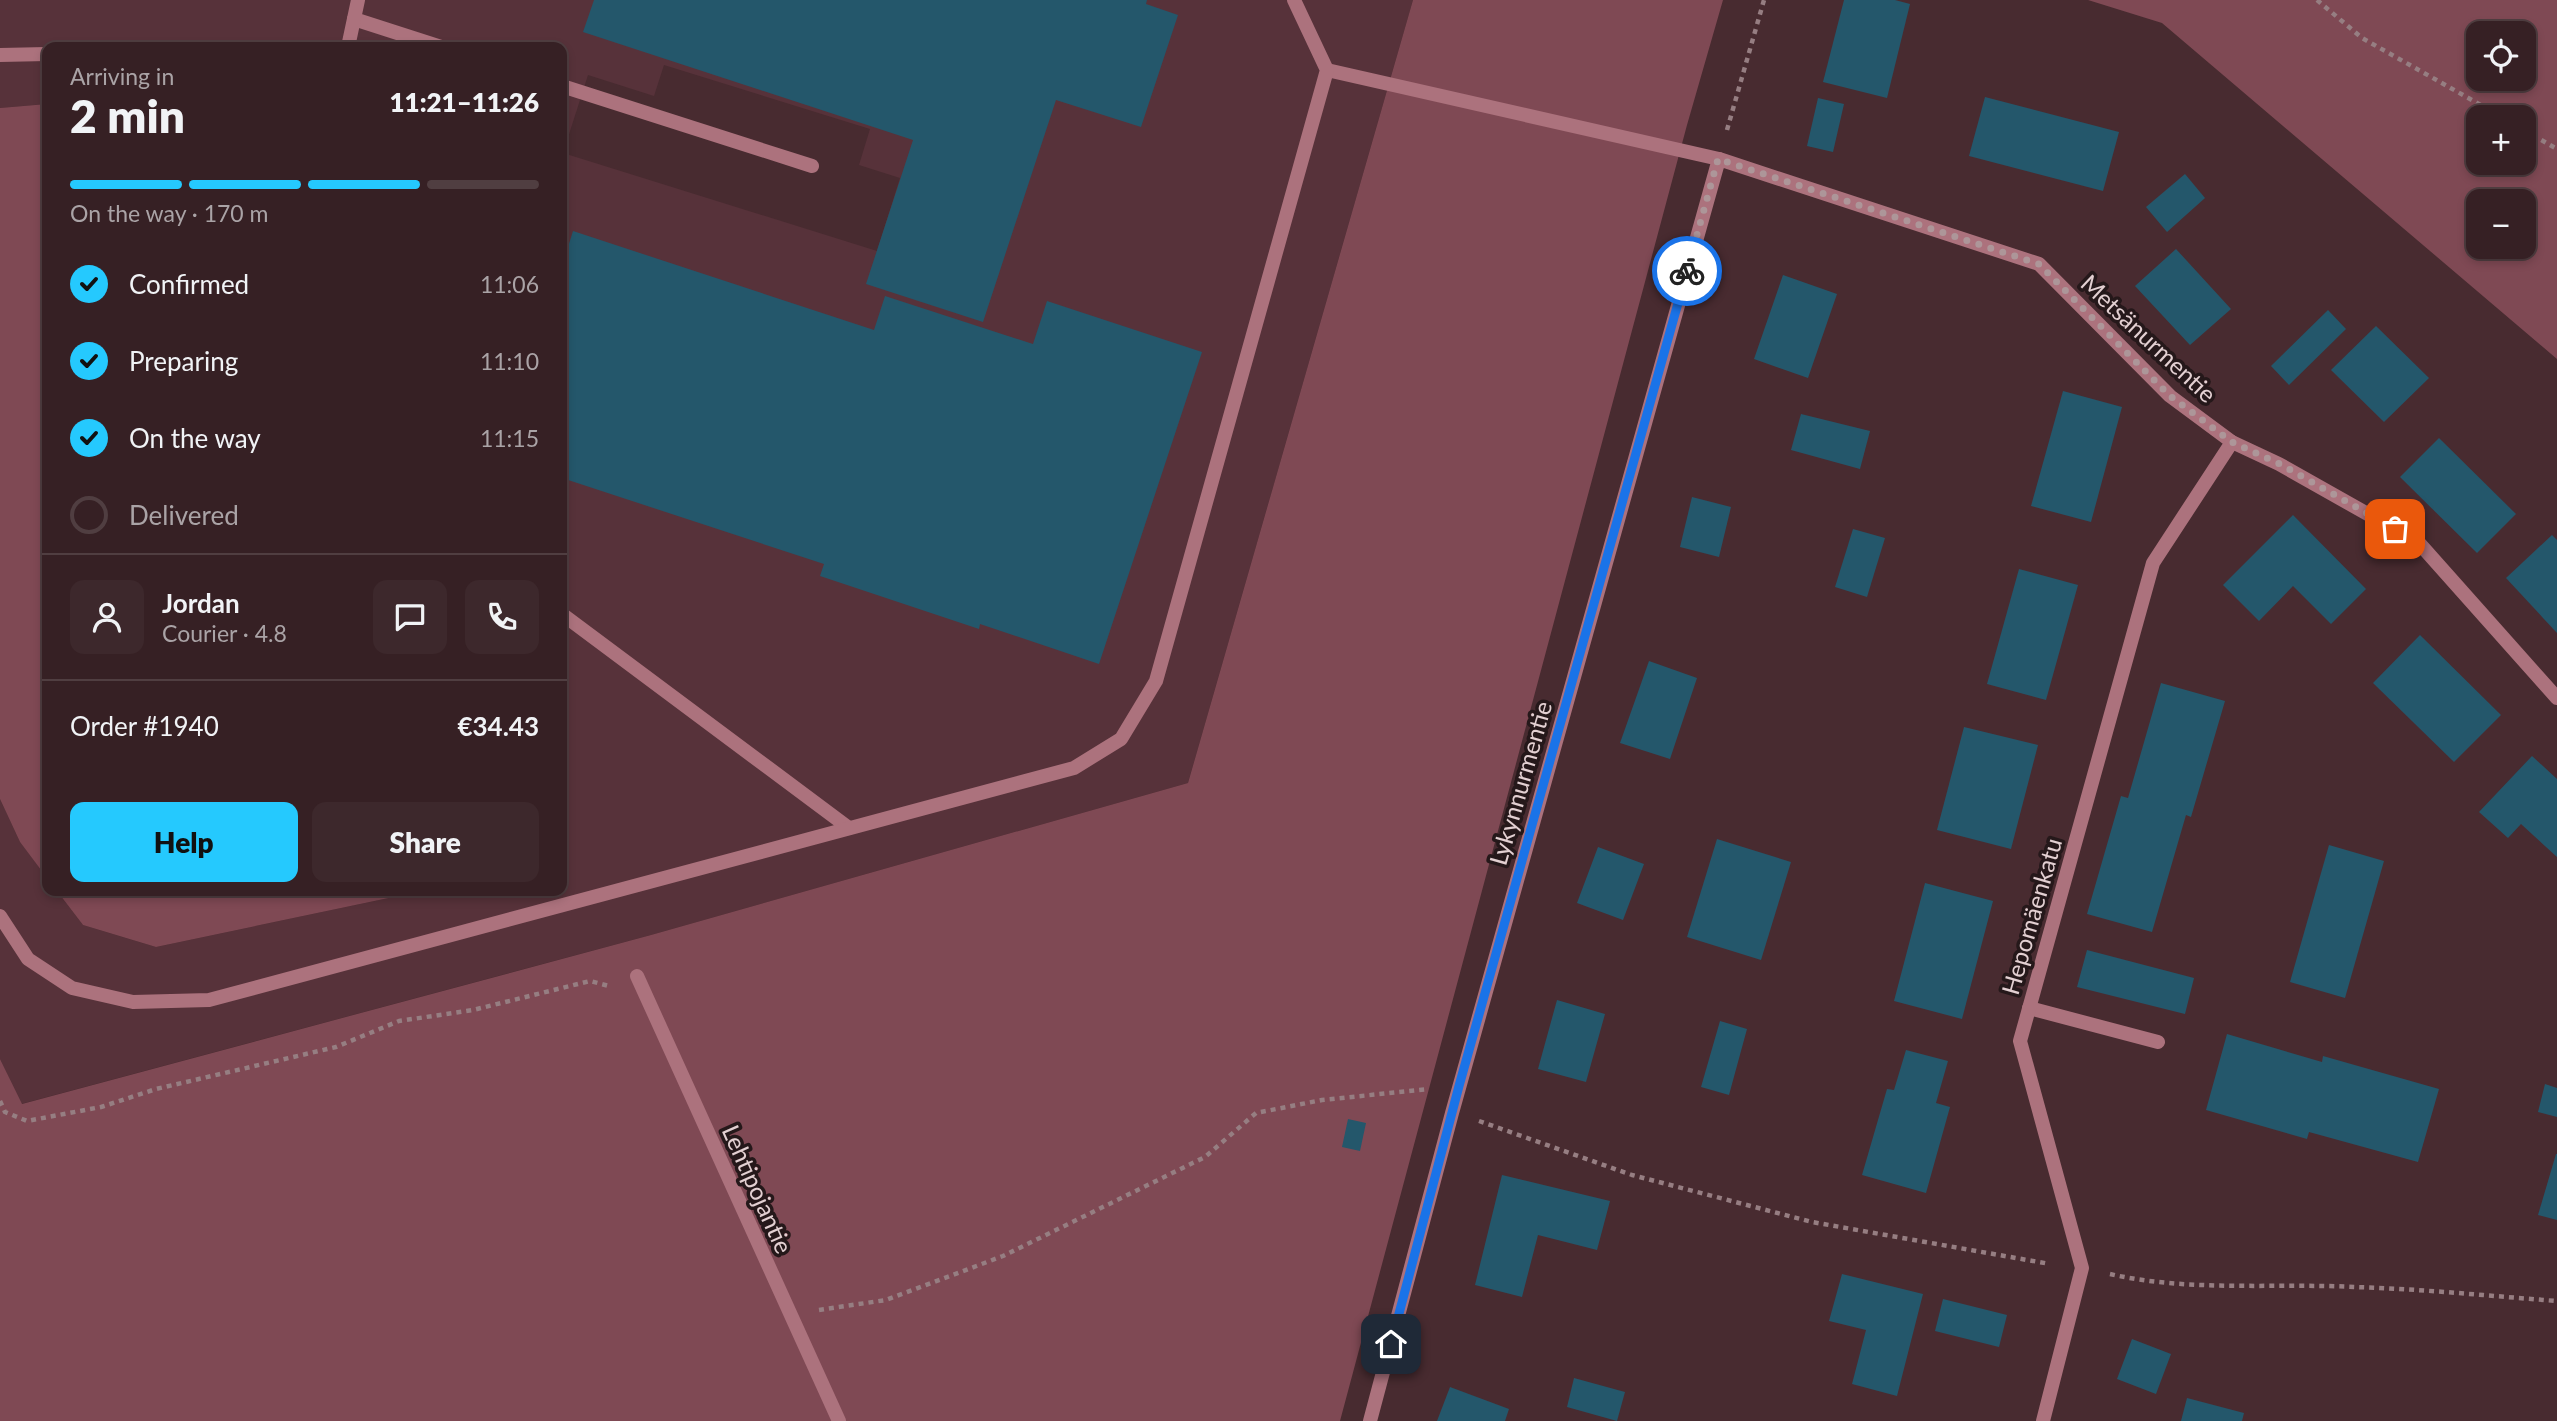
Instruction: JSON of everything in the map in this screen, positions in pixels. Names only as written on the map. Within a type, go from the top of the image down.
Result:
[{"type":"street","points":[[349,42],[358,0]]},
{"type":"street","points":[[0,916],[28,959],[72,988],[133,1002],[209,1000],[1074,768],[1121,738],[1156,681],[1327,70],[1294,0]]},
{"type":"street","points":[[354,19],[425,42]]},
{"type":"street","points":[[0,55],[42,54]]},
{"type":"street","name":"Metsänurmentie","points":[[1327,70],[1718,159],[2039,264],[2170,396],[2232,442],[2280,464],[2418,543],[2557,698]]},
{"type":"street","points":[[567,88],[811,166]]},
{"type":"street","name":"Lykynnurmentie","points":[[1370,1421],[1459,1086],[1718,159]]},
{"type":"street","name":"Hepomäenkatu","points":[[2043,1421],[2082,1268],[2020,1041],[2153,563],[2232,442]]},
{"type":"street","points":[[567,618],[849,828]]},
{"type":"street","name":"Lehtipojantie","points":[[637,976],[839,1421]]},
{"type":"street","points":[[2029,1008],[2158,1042]]},
{"type":"path","points":[[1718,159],[1764,0]]},
{"type":"path","points":[[2317,0],[2362,37],[2481,105]]},
{"type":"path","points":[[2536,137],[2557,149]]},
{"type":"path","points":[[0,1101],[5,1112],[27,1121],[101,1107],[156,1089],[336,1047],[399,1021],[473,1010],[590,981],[645,995]]},
{"type":"path","points":[[790,1314],[886,1300],[1003,1256],[1205,1157],[1256,1113],[1322,1100],[1459,1086]]},
{"type":"path","points":[[1452,1112],[1530,1137],[1632,1175],[1812,1222],[2046,1264],[2082,1268],[2130,1279],[2214,1285],[2355,1287],[2557,1301]]},
{"type":"shaded area","points":[[0,0],[1413,0],[1188,783],[651,935],[21,1104],[0,1059],[0,799],[20,842],[42,871],[42,896],[61,896],[83,925],[156,947],[398,896],[567,896],[567,154],[877,251],[900,178],[859,165],[870,129],[664,65],[654,96],[588,75],[567,141],[567,42],[42,42],[42,104],[0,108]]},
{"type":"shaded area","points":[[1413,0],[1723,0],[1687,125],[1340,1421],[0,1421],[0,1059],[22,1104],[651,935],[1188,783]]},
{"type":"shaded area","points":[[2088,0],[2557,0],[2557,359],[2162,23]]},
{"type":"shaded area","points":[[42,104],[42,871],[20,842],[0,799],[0,108]]},
{"type":"shaded area","points":[[61,896],[398,896],[156,947],[83,925]]},
{"type":"building","points":[[594,0],[1147,0],[1146,4],[1178,15],[1141,127],[1056,100],[983,322],[866,284],[913,140],[583,32]]},
{"type":"building","points":[[1844,0],[1895,0],[1910,4],[1887,98],[1823,82]]},
{"type":"building","points":[[1985,97],[2119,132],[2103,191],[1969,156]]},
{"type":"building","points":[[1818,98],[1844,104],[1833,152],[1807,146]]},
{"type":"building","points":[[2185,174],[2205,198],[2167,232],[2146,207]]},
{"type":"building","points":[[573,231],[874,330],[885,296],[1033,344],[1047,301],[1202,352],[1099,664],[980,624],[979,629],[820,576],[824,564],[567,480],[567,250]]},
{"type":"building","points":[[2176,249],[2231,309],[2190,345],[2135,286]]},
{"type":"building","points":[[1783,275],[1837,294],[1808,378],[1754,359]]},
{"type":"building","points":[[2328,310],[2346,329],[2289,385],[2271,366]]},
{"type":"building","points":[[2376,326],[2429,378],[2384,422],[2331,370]]},
{"type":"building","points":[[2063,391],[2122,407],[2091,522],[2031,506]]},
{"type":"building","points":[[1801,414],[1870,431],[1860,469],[1791,450]]},
{"type":"building","points":[[2439,438],[2516,514],[2477,553],[2400,477]]},
{"type":"building","points":[[1692,497],[1731,507],[1719,557],[1680,547]]},
{"type":"building","points":[[2293,515],[2366,589],[2331,624],[2293,586],[2259,621],[2223,585]]},
{"type":"building","points":[[1853,529],[1885,538],[1867,597],[1835,587]]},
{"type":"building","points":[[2552,535],[2557,540],[2557,633],[2506,578]]},
{"type":"building","points":[[2019,569],[2078,585],[2046,700],[1987,684]]},
{"type":"building","points":[[2420,635],[2501,715],[2454,762],[2373,683]]},
{"type":"building","points":[[1649,661],[1697,678],[1670,759],[1620,743]]},
{"type":"building","points":[[2161,683],[2225,701],[2191,817],[2186,815],[2152,932],[2087,914],[2121,796],[2128,798]]},
{"type":"building","points":[[1964,727],[2038,745],[2011,849],[1937,830]]},
{"type":"building","points":[[2532,756],[2557,779],[2557,857],[2521,824],[2508,838],[2479,812]]},
{"type":"building","points":[[1717,839],[1791,862],[1761,960],[1687,937]]},
{"type":"building","points":[[2329,845],[2384,861],[2345,998],[2290,982]]},
{"type":"building","points":[[1598,847],[1644,864],[1623,920],[1577,903]]},
{"type":"building","points":[[1925,883],[1993,901],[1962,1019],[1894,1001]]},
{"type":"building","points":[[2087,950],[2194,978],[2185,1014],[2077,987]]},
{"type":"building","points":[[1557,1000],[1605,1014],[1586,1082],[1538,1069]]},
{"type":"building","points":[[1720,1021],[1747,1029],[1729,1095],[1701,1087]]},
{"type":"building","points":[[2227,1034],[2322,1062],[2323,1056],[2439,1089],[2418,1162],[2309,1132],[2307,1139],[2206,1110]]},
{"type":"building","points":[[1906,1050],[1948,1061],[1936,1103],[1950,1107],[1926,1193],[1862,1175],[1887,1089],[1894,1090]]},
{"type":"building","points":[[2545,1084],[2557,1088],[2557,1117],[2538,1112]]},
{"type":"building","points":[[1348,1119],[1366,1123],[1360,1151],[1342,1147]]},
{"type":"building","points":[[2557,1154],[2557,1220],[2538,1215]]},
{"type":"building","points":[[1502,1175],[1610,1201],[1597,1250],[1538,1235],[1522,1297],[1475,1285]]},
{"type":"building","points":[[1842,1274],[1923,1294],[1897,1396],[1852,1384],[1866,1330],[1829,1321]]},
{"type":"building","points":[[1943,1299],[2007,1315],[1999,1347],[1935,1331]]},
{"type":"building","points":[[2132,1339],[2171,1354],[2156,1394],[2117,1379]]},
{"type":"building","points":[[1574,1378],[1625,1392],[1617,1421],[1567,1407]]},
{"type":"building","points":[[1450,1387],[1509,1409],[1505,1421],[1437,1421]]},
{"type":"building","points":[[2187,1398],[2244,1413],[2242,1421],[2181,1421]]},
{"type":"way so far","points":[[1687,271],[1718,159],[2039,264],[2170,396],[2232,442],[2280,464],[2395,529]]},
{"type":"route","points":[[1391,1344],[1459,1086],[1687,271]]}]
